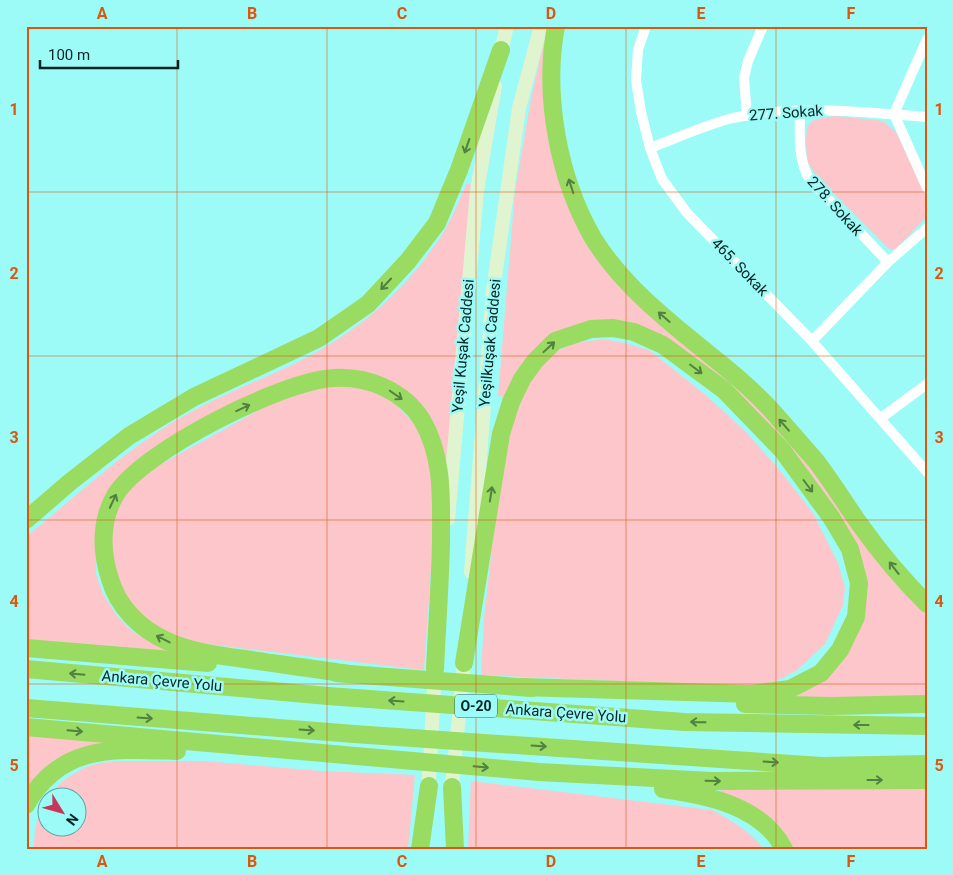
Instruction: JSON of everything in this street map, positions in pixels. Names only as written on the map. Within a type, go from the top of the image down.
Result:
[{"type":"highway","points":[[556,26],[552,92],[556,133],[574,196],[594,238],[622,276],[662,316],[730,371],[772,411],[816,462],[863,529],[904,581],[927,604]]},
{"type":"highway","points":[[26,520],[70,482],[130,436],[194,397],[319,338],[368,304],[408,261],[437,223],[459,170],[500,50]]},
{"type":"highway","points":[[464,663],[501,434],[511,402],[522,379],[535,361],[555,341],[591,329],[613,328],[634,332],[664,345],[724,390],[782,450],[831,517],[850,549],[860,583],[856,617],[840,650],[821,672],[790,689],[752,694],[521,688]]},
{"type":"highway","points":[[348,674],[199,652],[165,640],[138,622],[120,601],[113,589],[108,574],[104,547],[106,520],[114,498],[131,477],[150,461],[199,430],[266,398],[312,381],[335,378],[372,382],[393,392],[413,409],[421,419],[433,447],[440,473],[441,504],[435,669]]},
{"type":"highway","points":[[26,648],[674,702],[831,706],[927,704]]},
{"type":"highway","name":"Ankara Çevre Yolu","points":[[26,670],[328,696],[684,722],[927,726]]},
{"type":"highway","points":[[26,708],[822,766],[927,764]]},
{"type":"highway","points":[[26,727],[539,772],[712,781],[927,780]]},
{"type":"highway","points":[[26,805],[46,777],[70,761],[94,753],[119,749],[396,760]]},
{"type":"highway","points":[[539,772],[682,791],[724,801],[753,815],[778,837],[784,849]]},
{"type":"highway","points":[[421,849],[429,786]]},
{"type":"highway","points":[[452,787],[455,849]]},
{"type":"main road","name":"Yeşil Kuşak Caddesi","points":[[429,786],[435,669],[477,191],[500,50],[508,26]]},
{"type":"main road","name":"Yeşilkuşak Caddesi","points":[[446,849],[464,663],[493,291],[519,108],[541,26]]},
{"type":"street","name":"465. Sokak","points":[[646,26],[638,50],[636,80],[641,112],[650,148],[662,179],[687,213],[812,341],[927,472]]},
{"type":"street","points":[[747,116],[744,78],[748,61],[763,26]]},
{"type":"street","points":[[927,39],[894,114],[927,188]]},
{"type":"street","name":"277. Sokak","points":[[650,148],[712,125],[747,116],[800,110],[927,117]]},
{"type":"street","name":"278. Sokak","points":[[800,110],[801,156],[810,180],[888,262]]},
{"type":"street","points":[[812,341],[888,262],[927,228]]},
{"type":"street","points":[[881,418],[927,384]]},
{"type":"shaded area","points":[[544,41],[552,43],[549,122],[595,250],[778,420],[927,610],[927,700],[785,704],[785,695],[806,689],[861,622],[866,601],[866,575],[789,449],[635,327],[552,338],[509,398],[498,396],[515,191],[531,99]]},
{"type":"shaded area","points":[[836,116],[883,121],[896,132],[927,199],[927,216],[896,249],[888,248],[817,177],[807,161],[807,127],[812,121],[817,119]]},
{"type":"shaded area","points":[[467,183],[476,187],[451,460],[442,459],[433,424],[347,371],[161,444],[138,459],[123,473],[97,524],[96,574],[103,594],[117,616],[133,632],[168,651],[166,657],[26,644],[26,537],[141,443],[161,430],[210,402],[315,353],[368,318],[399,289],[427,256],[444,232]]},
{"type":"shaded area","points":[[603,339],[649,350],[708,397],[745,431],[777,467],[813,513],[838,563],[845,588],[843,605],[825,644],[797,670],[775,682],[741,687],[481,675],[484,619],[505,429],[517,393],[552,353],[575,343]]},
{"type":"shaded area","points":[[334,382],[378,393],[398,406],[415,425],[427,449],[433,482],[433,540],[424,670],[189,642],[164,632],[128,604],[109,559],[115,509],[131,486],[156,467],[268,405]]},
{"type":"shaded area","points":[[26,729],[104,736],[104,746],[77,751],[61,757],[46,768],[26,791]]},
{"type":"shaded area","points":[[114,761],[204,761],[321,771],[415,775],[408,849],[34,849],[38,819],[38,838],[88,838],[88,788],[55,788],[76,772],[99,763]]},
{"type":"shaded area","points":[[471,781],[712,810],[740,827],[764,849],[468,849]]},
{"type":"shaded area","points":[[722,784],[927,784],[927,849],[794,849],[772,820],[720,795]]}]
